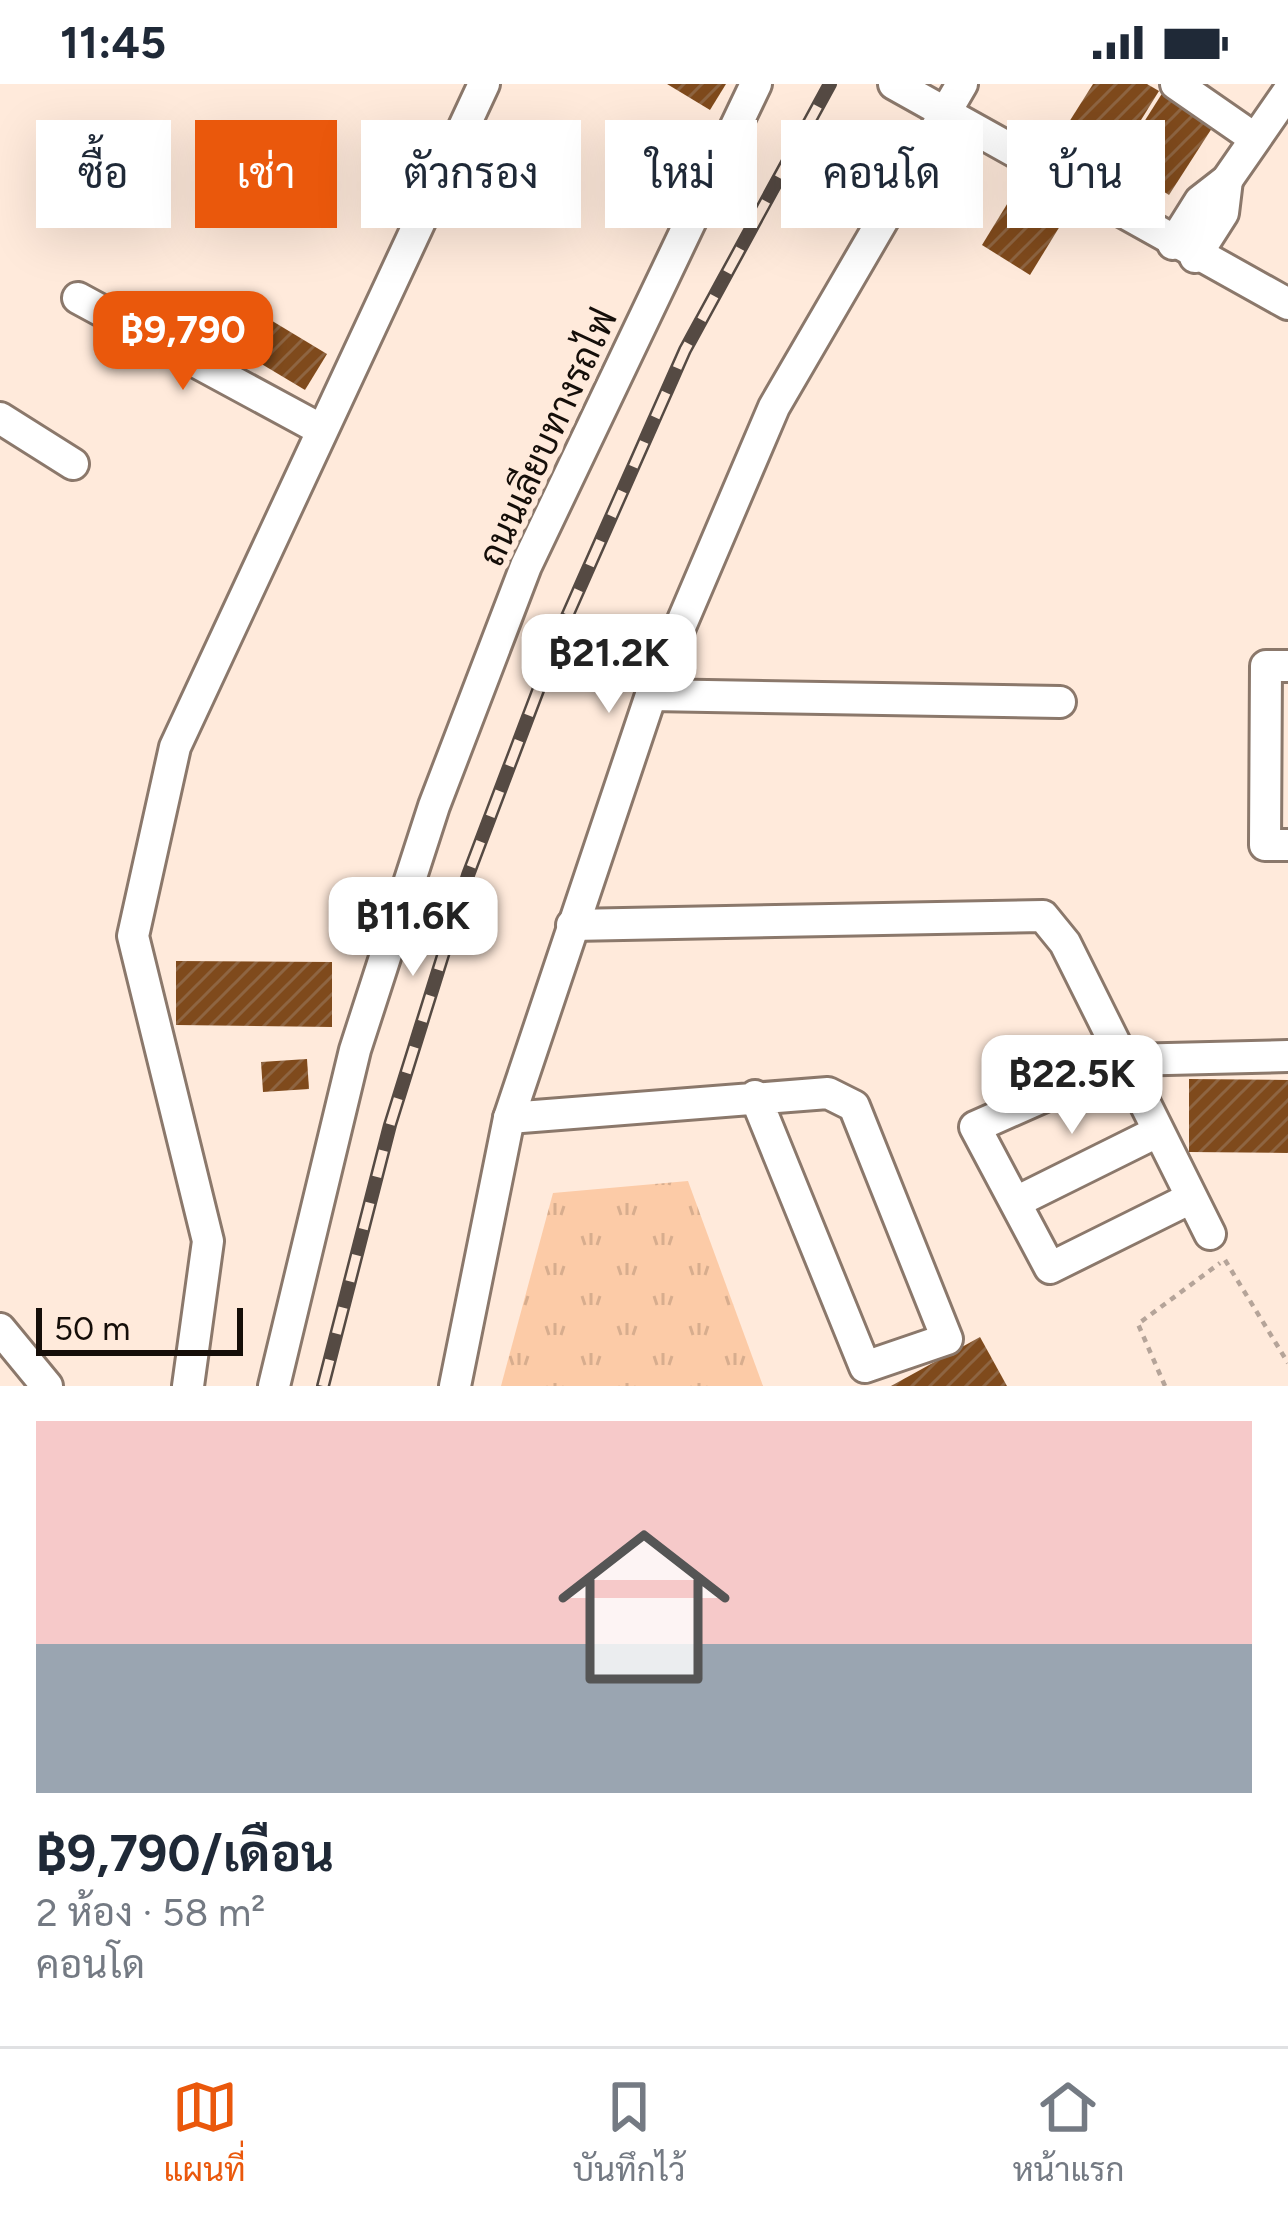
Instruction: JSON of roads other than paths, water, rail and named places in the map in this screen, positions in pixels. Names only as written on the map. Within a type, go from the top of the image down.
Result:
[{"type":"street","points":[[188,1386],[208,1241],[133,936],[175,747],[484,84]]},
{"type":"street","name":"ถนนเลียบทางรถไฟ","points":[[274,1386],[355,1050],[434,806],[526,566],[756,84]]},
{"type":"street","points":[[894,84],[1288,304]]},
{"type":"street","points":[[455,1386],[509,1118],[651,695],[775,407],[962,84]]},
{"type":"street","points":[[1176,84],[1254,138]]},
{"type":"street","points":[[1184,250],[1223,213],[1227,180],[1288,92]]},
{"type":"street","points":[[78,298],[320,429]]},
{"type":"street","points":[[0,418],[73,464]]},
{"type":"street","points":[[1288,665],[1266,666],[1265,845],[1288,844]]},
{"type":"street","points":[[651,695],[1060,702]]},
{"type":"street","points":[[572,925],[1042,916],[1065,943],[1210,1234]]},
{"type":"street","points":[[1191,1198],[1050,1268],[975,1127],[1126,1060],[1288,1057]]},
{"type":"street","points":[[509,1118],[755,1096],[838,1094],[854,1106],[947,1339],[865,1367],[755,1096]]},
{"type":"street","points":[[1016,1202],[1157,1132]]},
{"type":"street","points":[[0,1329],[46,1386]]},
{"type":"railway","points":[[323,1386],[390,1125],[468,875],[561,630],[685,350],[830,84]]}]
